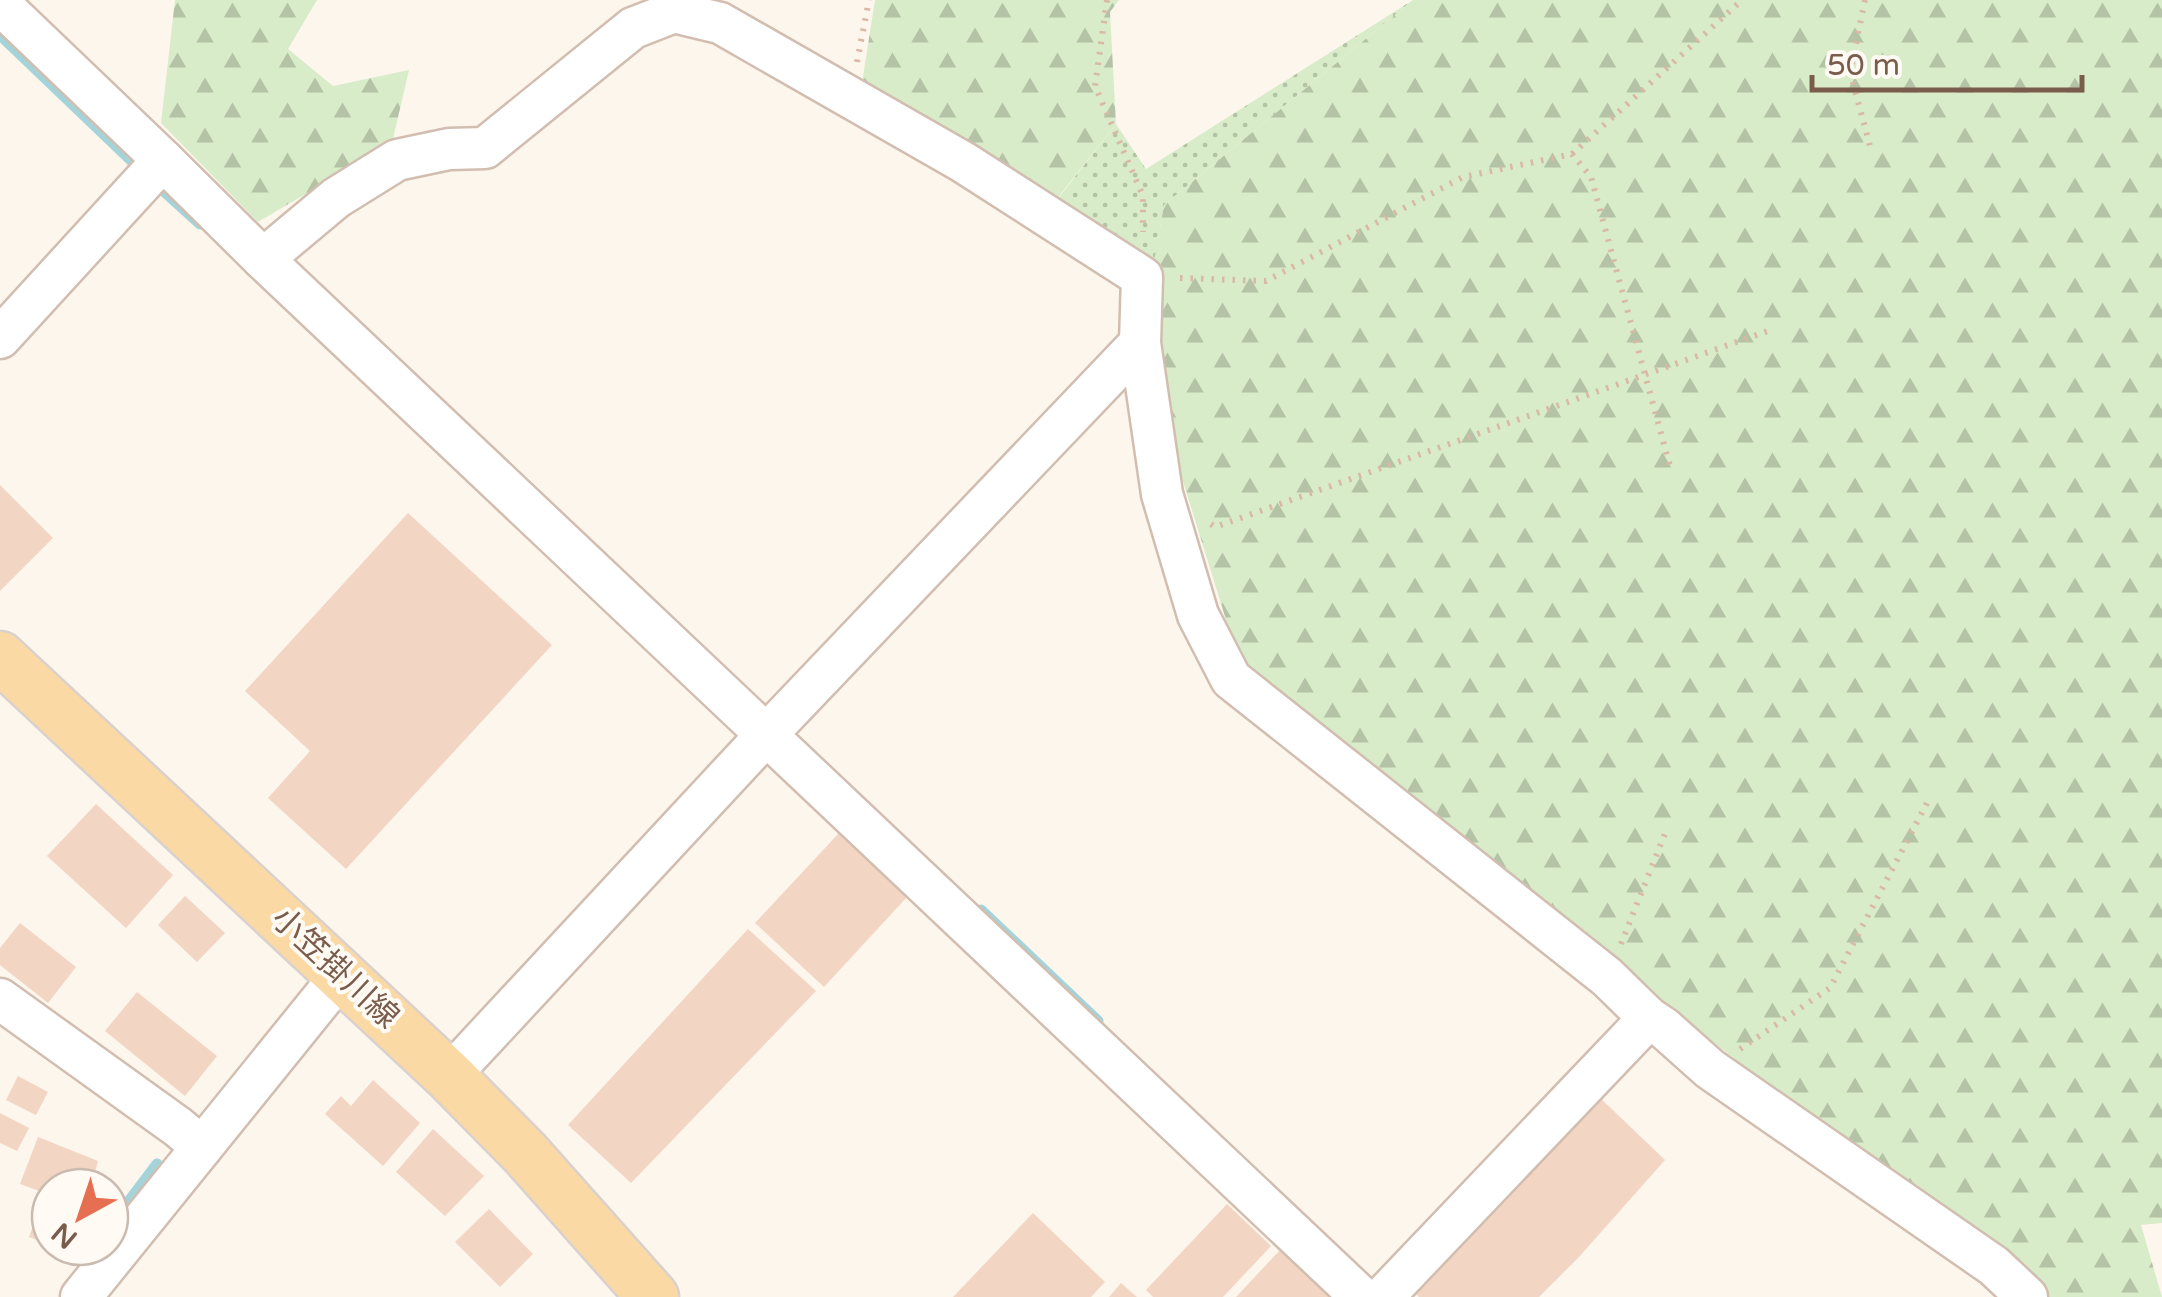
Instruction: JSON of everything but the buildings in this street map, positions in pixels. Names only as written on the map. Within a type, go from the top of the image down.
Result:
[{"type":"main road","name":"小笠掛川線","points":[[0,657],[449,1076],[525,1152],[653,1297]]},
{"type":"street","points":[[0,4],[263,259],[778,723],[1378,1295],[1649,1018]]},
{"type":"street","points":[[263,259],[336,198],[396,160],[450,149],[484,148],[634,28],[674,12],[720,23],[963,162],[1142,277],[1140,343],[1160,481],[1198,615],[1231,679],[1608,978],[1710,1069],[1994,1266],[2027,1297]]},
{"type":"street","points":[[0,338],[163,160]]},
{"type":"street","points":[[449,1076],[1140,343]]},
{"type":"street","points":[[81,1297],[342,974]]},
{"type":"street","points":[[0,999],[202,1147]]},
{"type":"path","points":[[850,98],[869,0]]},
{"type":"path","points":[[1107,0],[1095,86],[1144,196],[1142,277],[1266,281],[1463,177],[1572,154],[1742,0]]},
{"type":"path","points":[[1865,0],[1850,72],[1870,146]]},
{"type":"path","points":[[1572,154],[1591,177],[1670,470]]},
{"type":"path","points":[[1160,481],[1215,527],[1768,331]]},
{"type":"path","points":[[1710,1069],[1830,988],[1928,802]]},
{"type":"path","points":[[1608,978],[1666,831]]},
{"type":"green space","points":[[175,0],[317,0],[288,49],[333,86],[409,70],[392,143],[258,222],[161,123]]},
{"type":"green space","points":[[875,0],[1119,0],[1110,12],[1116,124],[1045,214],[861,89]]},
{"type":"green space","points":[[1413,0],[1164,205],[1154,265],[1053,205],[1116,124],[1146,169]]},
{"type":"green space","points":[[1413,0],[2162,0],[2162,1223],[2141,1225],[2162,1297],[2035,1297],[1241,668],[1140,343],[1164,205]]},
{"type":"waterway","points":[[0,35],[136,165]]},
{"type":"waterway","points":[[158,186],[200,224]]},
{"type":"waterway","points":[[981,910],[1098,1021]]},
{"type":"waterway","points":[[130,1200],[157,1164]]}]
